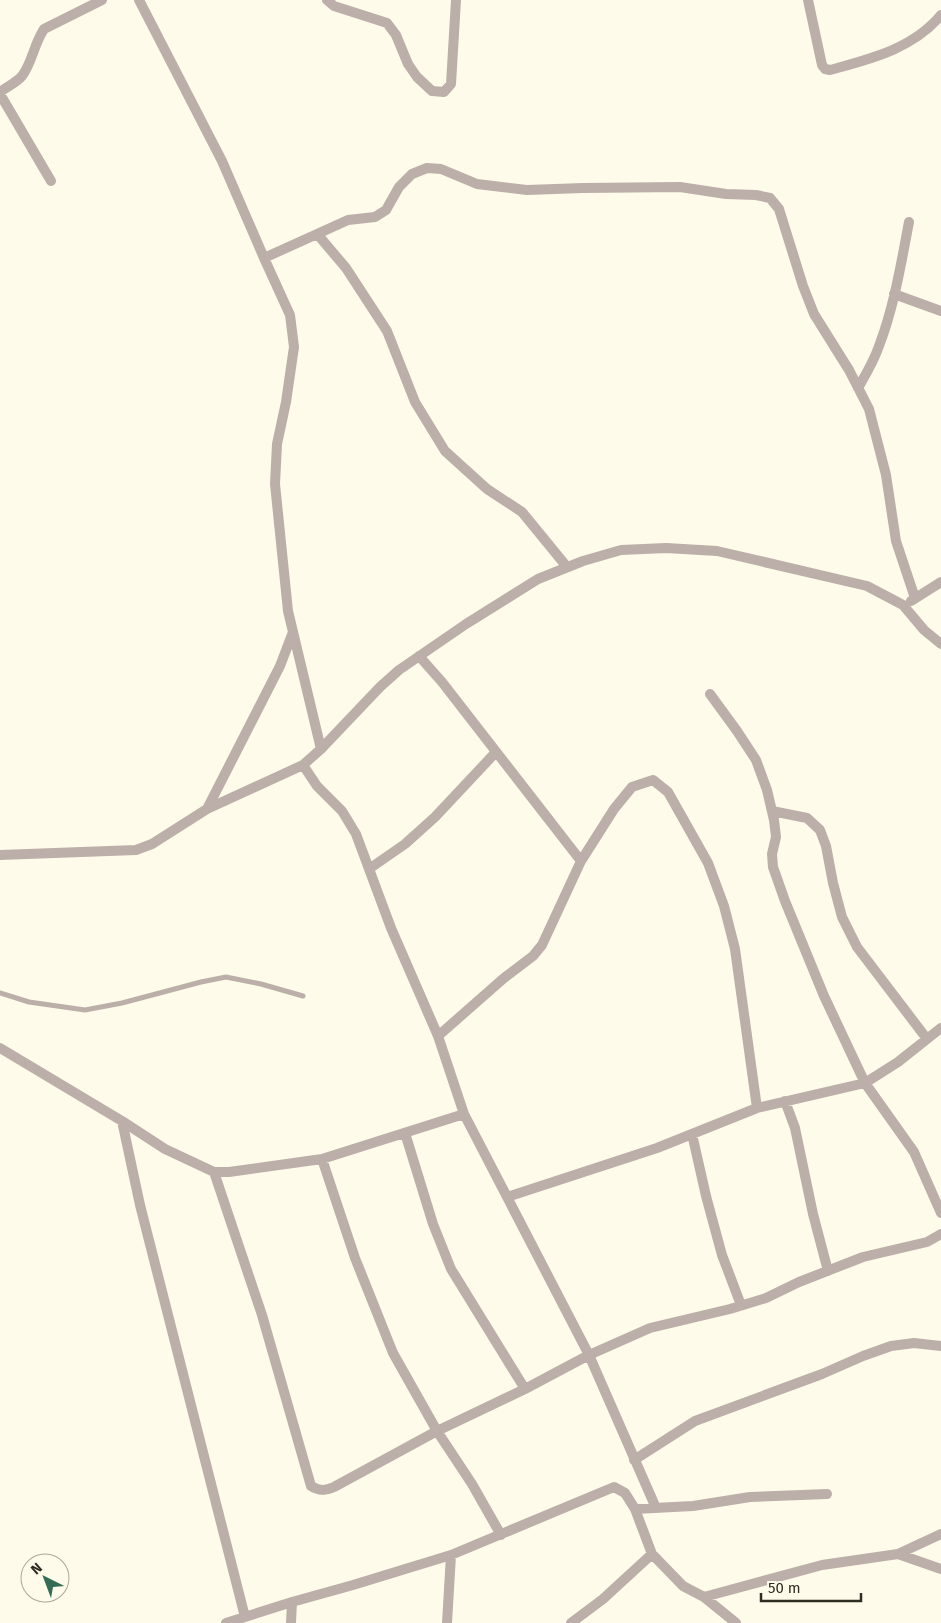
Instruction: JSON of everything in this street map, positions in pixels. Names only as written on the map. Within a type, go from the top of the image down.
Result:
[{"type":"street","points":[[51,181],[0,93],[21,78],[38,38],[44,30],[102,0]]},
{"type":"street","points":[[139,0],[222,161],[290,315],[294,347],[286,402],[277,444],[275,484],[288,611],[321,749]]},
{"type":"street","points":[[327,0],[334,6],[387,23],[396,35],[408,64],[417,77],[432,91],[444,92],[451,84],[456,0]]},
{"type":"street","points":[[808,0],[822,65],[825,69],[830,70],[879,57],[926,30],[941,16]]},
{"type":"street","points":[[264,258],[348,220],[375,217],[386,210],[399,187],[412,174],[427,168],[442,169],[477,184],[527,190],[680,187],[770,198],[779,209],[802,286],[814,314],[850,370],[869,409],[886,475],[896,541],[915,598]]},
{"type":"street","points":[[858,388],[871,366],[879,346],[894,294],[909,222]]},
{"type":"street","points":[[318,234],[346,268],[387,331],[416,402],[445,451],[487,489],[522,512],[567,567]]},
{"type":"street","points":[[894,294],[941,311]]},
{"type":"street","points":[[0,856],[136,850],[152,844],[207,809],[303,764],[321,749],[380,687],[399,670],[466,624],[538,579],[583,560],[621,550],[666,548],[718,551],[867,586],[903,605],[924,630],[941,644]]},
{"type":"street","points":[[903,605],[941,582]]},
{"type":"street","points":[[207,809],[280,666],[293,632]]},
{"type":"street","points":[[419,656],[442,682],[581,861]]},
{"type":"street","points":[[710,694],[756,760],[767,790],[776,836],[772,854],[773,867],[784,901],[824,996],[865,1083],[914,1152],[941,1214]]},
{"type":"street","points":[[369,869],[405,844],[435,817],[496,752]]},
{"type":"street","points":[[303,764],[317,786],[342,811],[356,834],[392,928],[438,1036],[464,1114],[589,1355],[656,1508]]},
{"type":"street","points":[[438,1036],[504,978],[533,956],[542,945],[581,861],[614,809],[632,787],[653,780],[668,792],[708,863],[724,906],[735,949],[757,1108]]},
{"type":"street","points":[[772,811],[807,818],[820,830],[826,846],[842,917],[857,947],[927,1039]]},
{"type":"street","points":[[507,1197],[657,1148],[757,1108],[865,1083],[898,1062],[941,1028]]},
{"type":"street","points":[[0,1048],[165,1149],[214,1172],[229,1172],[322,1159],[464,1114]]},
{"type":"street","points":[[785,1101],[803,1162],[813,1214],[828,1271]]},
{"type":"street","points":[[122,1121],[140,1205],[245,1617]]},
{"type":"street","points":[[405,1133],[433,1224],[451,1269],[525,1389]]},
{"type":"street","points":[[692,1134],[722,1255],[741,1305]]},
{"type":"street","points":[[322,1159],[355,1258],[393,1352],[437,1431],[472,1484],[501,1535]]},
{"type":"street","points":[[214,1172],[262,1315],[311,1486],[318,1490],[334,1487],[437,1431],[525,1389],[589,1355],[650,1328],[766,1298],[863,1257],[927,1242],[941,1234]]},
{"type":"street","points":[[634,1460],[695,1421],[822,1374],[863,1356],[891,1346],[914,1343],[941,1346]]},
{"type":"street","points":[[226,1623],[451,1555],[614,1487],[625,1493],[635,1509],[652,1554],[684,1586],[704,1597],[736,1623]]},
{"type":"street","points":[[635,1509],[692,1506],[750,1497],[827,1494]]},
{"type":"street","points":[[704,1597],[822,1565],[898,1554],[941,1534]]},
{"type":"street","points":[[571,1623],[603,1599],[652,1554]]},
{"type":"street","points":[[898,1554],[941,1569]]},
{"type":"street","points":[[446,1623],[451,1555]]},
{"type":"street","points":[[291,1623],[292,1602]]},
{"type":"lane","points":[[0,993],[30,1002],[85,1010],[122,1003],[226,977],[262,984],[303,996]]}]
